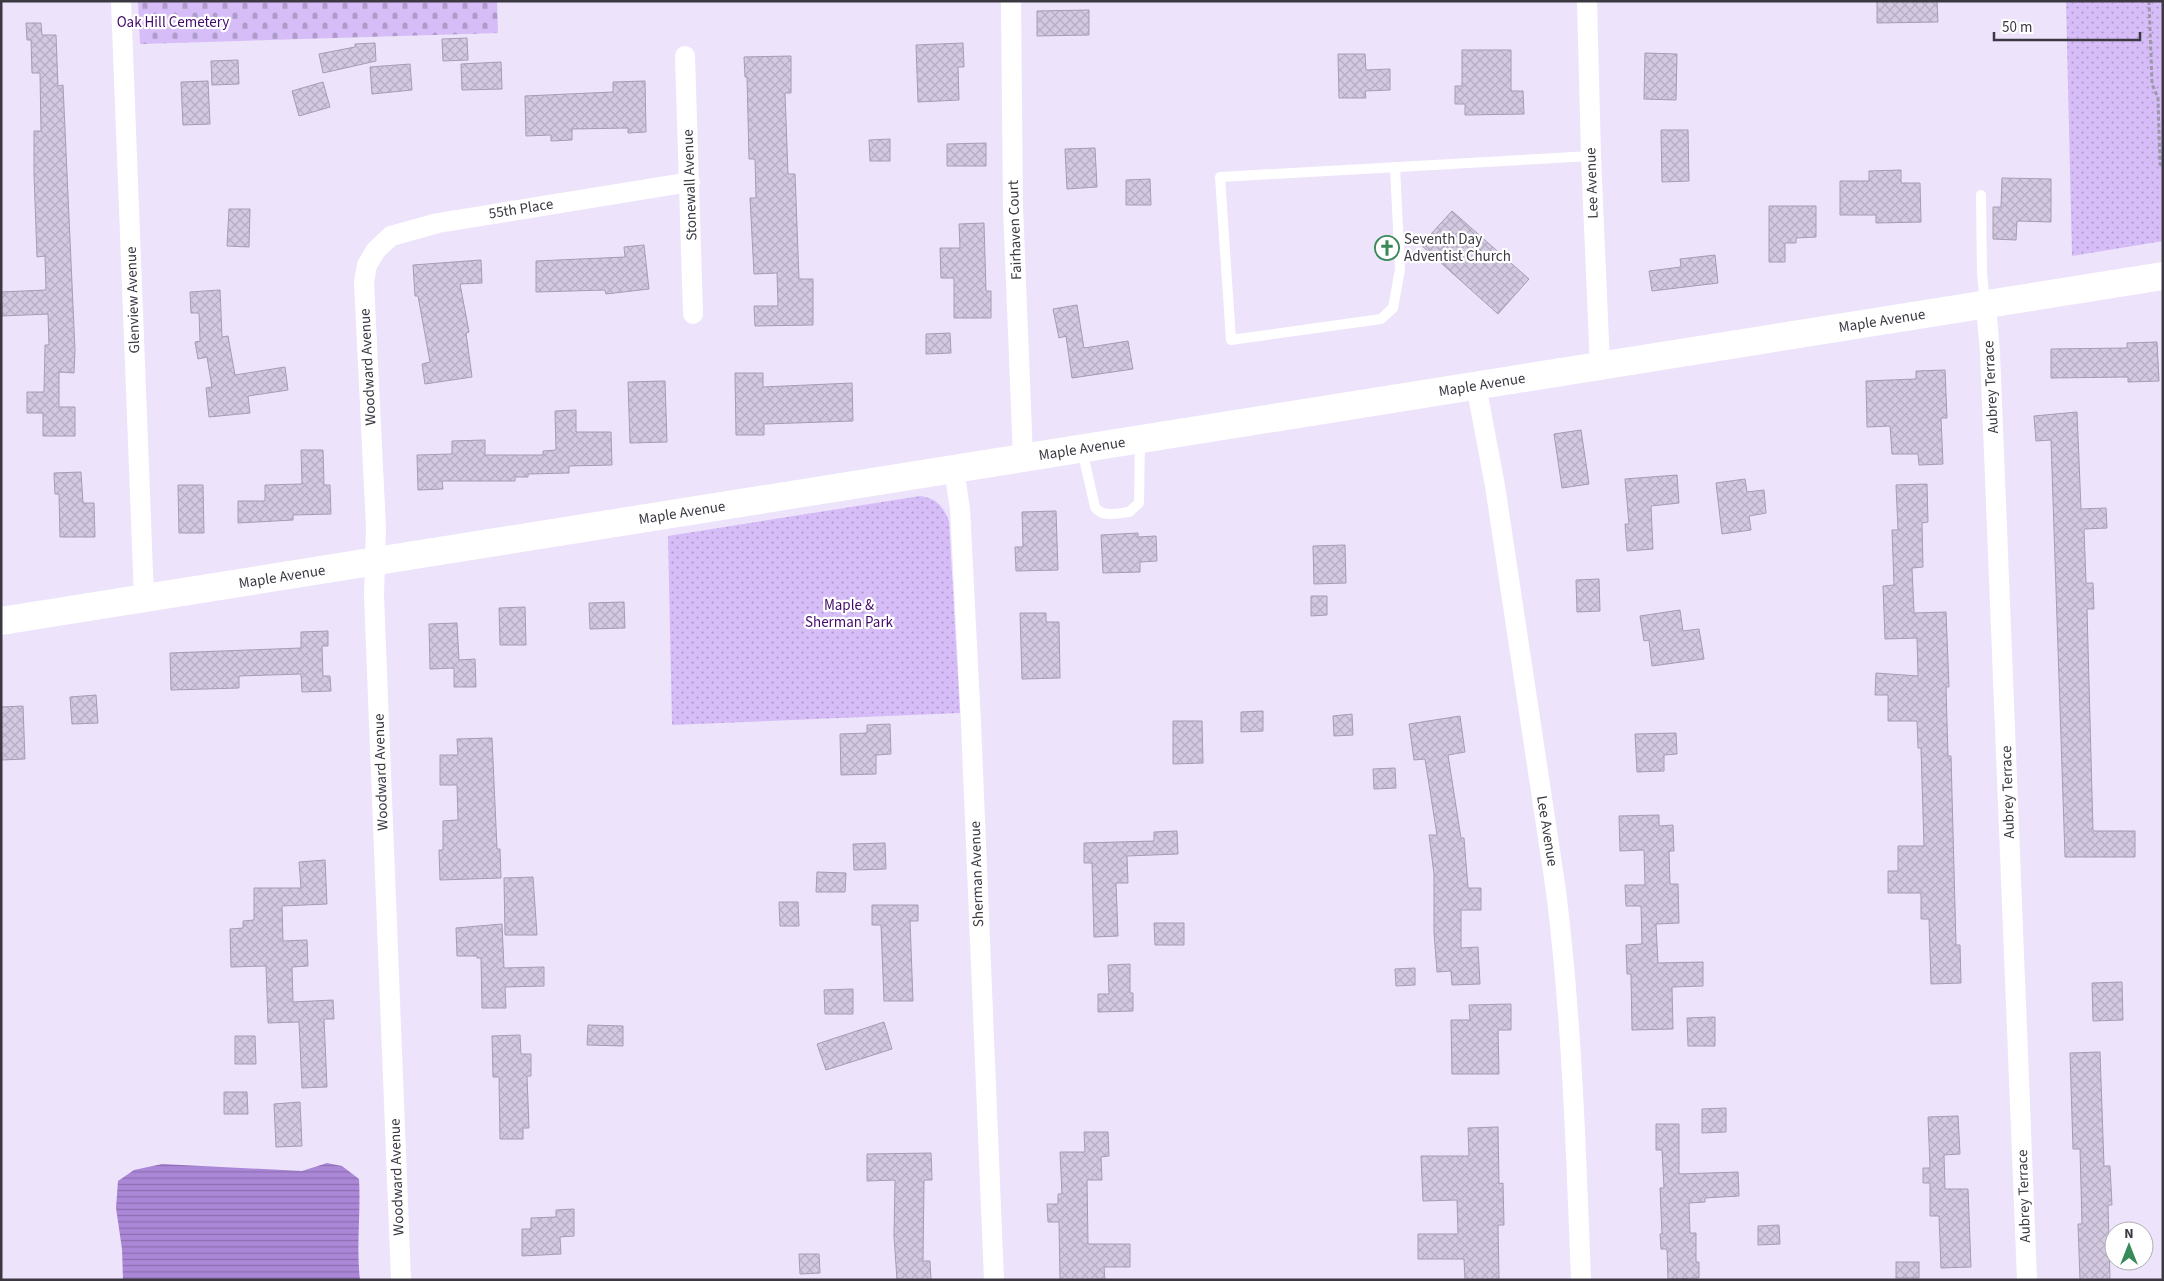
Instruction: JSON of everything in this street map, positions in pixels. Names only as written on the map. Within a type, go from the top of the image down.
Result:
[{"type":"main road","name":"Maple Avenue","points":[[1,621],[2163,276]]},
{"type":"street","name":"Glenview Avenue","points":[[121,1],[144,598]]},
{"type":"street","name":"Fairhaven Court","points":[[1011,1],[1014,217],[1023,458]]},
{"type":"street","name":"Lee Avenue","points":[[1588,1],[1591,156],[1600,366]]},
{"type":"street","name":"Stonewall Avenue","points":[[685,56],[693,314]]},
{"type":"street","name":"55th Place","points":[[367,265],[376,250],[391,236],[438,223],[690,182]]},
{"type":"street","name":"Woodward Avenue","points":[[367,265],[364,282],[376,528],[374,596],[401,1280]]},
{"type":"street","name":"Aubrey Terrace","points":[[1986,304],[1990,352],[2027,1280]]},
{"type":"street","name":"Lee Avenue","points":[[1476,385],[1495,486],[1564,954],[1581,1280]]},
{"type":"street","name":"Sherman Avenue","points":[[954,470],[960,509],[971,723],[994,1280]]},
{"type":"lane","points":[[1395,167],[1400,269],[1393,308],[1382,319],[1230,340],[1220,176],[1591,156]]},
{"type":"lane","points":[[1981,195],[1982,273],[1986,304]]},
{"type":"lane","points":[[1082,449],[1095,507],[1098,512],[1104,514],[1130,512],[1139,502],[1140,439]]},
{"type":"path","points":[[2149,1],[2152,84],[2158,98],[2160,164],[2163,167]]},
{"type":"green space","name":"Oak Hill Cemetery","points":[[138,1],[497,1],[498,33],[140,44]]},
{"type":"green space","points":[[2066,1],[2163,1],[2163,241],[2072,256]]},
{"type":"green space","name":"Maple & Sherman Park","points":[[920,496],[935,501],[944,511],[949,521],[960,713],[672,725],[668,536]]},
{"type":"shaded area","points":[[327,1163],[342,1166],[359,1179],[358,1255],[360,1280],[123,1280],[122,1249],[116,1208],[118,1181],[134,1170],[162,1164],[302,1171]]},
{"type":"building","points":[[1877,1],[1937,1],[1938,22],[1877,23]]},
{"type":"building","points":[[1089,10],[1089,35],[1037,36],[1037,11]]},
{"type":"building","points":[[26,23],[41,23],[42,35],[56,35],[58,86],[63,85],[75,350],[74,373],[59,372],[59,407],[75,407],[75,436],[43,436],[43,413],[27,413],[27,392],[44,392],[45,345],[49,345],[48,314],[2,316],[1,292],[46,290],[45,256],[37,257],[34,174],[34,131],[41,131],[40,73],[32,73],[31,40],[27,40]]},
{"type":"building","points":[[467,38],[468,60],[443,61],[442,39]]},
{"type":"building","points":[[375,43],[376,61],[323,73],[319,54],[355,47],[355,44]]},
{"type":"building","points":[[963,43],[964,67],[958,67],[959,100],[918,102],[916,45]]},
{"type":"building","points":[[1462,50],[1511,50],[1511,91],[1523,91],[1524,114],[1465,115],[1465,104],[1455,104],[1455,86],[1462,86]]},
{"type":"building","points":[[1645,53],[1677,54],[1676,100],[1644,99]]},
{"type":"building","points":[[1338,54],[1365,54],[1366,70],[1390,69],[1390,90],[1365,91],[1366,98],[1339,98]]},
{"type":"building","points":[[791,56],[791,93],[785,93],[788,174],[795,174],[799,279],[813,279],[813,325],[755,326],[754,306],[778,306],[777,273],[754,274],[750,198],[756,198],[755,159],[749,159],[747,77],[745,77],[744,57]]},
{"type":"building","points":[[238,60],[239,84],[212,85],[211,61]]},
{"type":"building","points":[[501,62],[502,89],[462,90],[461,64]]},
{"type":"building","points":[[410,64],[412,90],[372,94],[370,67]]},
{"type":"building","points":[[208,81],[210,124],[183,125],[181,82]]},
{"type":"building","points":[[645,81],[646,132],[628,133],[628,128],[572,129],[572,140],[551,141],[551,135],[526,136],[525,96],[613,92],[613,82]]},
{"type":"building","points":[[323,82],[330,107],[299,116],[292,91]]},
{"type":"building","points":[[1661,130],[1688,130],[1689,181],[1662,182]]},
{"type":"building","points":[[890,139],[890,161],[870,161],[869,140]]},
{"type":"building","points":[[986,143],[986,166],[947,166],[947,144]]},
{"type":"building","points":[[1095,148],[1097,187],[1067,189],[1065,149]]},
{"type":"building","points":[[1901,170],[1901,183],[1920,183],[1921,222],[1876,223],[1876,215],[1840,215],[1840,181],[1869,181],[1869,171]]},
{"type":"building","points":[[2002,178],[2051,179],[2051,222],[2017,221],[2016,240],[1993,239],[1993,207],[2001,207]]},
{"type":"building","points":[[1150,179],[1151,205],[1126,205],[1126,180]]},
{"type":"building","points":[[1769,206],[1816,206],[1816,237],[1796,238],[1796,243],[1785,243],[1785,262],[1769,262]]},
{"type":"building","points":[[229,209],[250,209],[249,247],[227,246]]},
{"type":"building","points":[[1452,211],[1529,279],[1498,314],[1421,245]]},
{"type":"building","points":[[984,223],[986,291],[991,291],[991,318],[954,318],[954,278],[941,278],[940,248],[960,248],[959,224]]},
{"type":"building","points":[[644,245],[649,289],[606,294],[605,290],[536,292],[536,261],[625,257],[624,247]]},
{"type":"building","points":[[1715,255],[1718,283],[1652,291],[1649,271],[1681,267],[1680,259]]},
{"type":"building","points":[[481,260],[482,283],[460,284],[469,332],[466,333],[472,377],[425,384],[422,364],[430,362],[418,296],[415,296],[413,265]]},
{"type":"building","points":[[220,290],[222,337],[228,336],[235,375],[285,367],[288,390],[248,396],[250,413],[209,417],[206,388],[212,387],[207,357],[198,359],[195,342],[200,341],[199,313],[191,313],[190,292]]},
{"type":"building","points":[[1077,305],[1084,348],[1128,341],[1133,369],[1072,378],[1066,336],[1059,338],[1053,309]]},
{"type":"building","points":[[950,333],[951,353],[926,354],[926,334]]},
{"type":"building","points":[[2157,342],[2159,381],[2128,382],[2128,377],[2051,378],[2051,349],[2127,348],[2127,343]]},
{"type":"building","points":[[1945,370],[1947,418],[1941,418],[1943,464],[1919,465],[1918,454],[1892,454],[1890,426],[1867,427],[1866,381],[1916,379],[1916,371]]},
{"type":"building","points":[[735,373],[763,373],[763,387],[852,383],[853,421],[764,424],[764,435],[736,435]]},
{"type":"building","points":[[665,381],[667,442],[630,443],[628,382]]},
{"type":"building","points":[[576,410],[576,432],[611,432],[612,465],[569,466],[569,473],[528,474],[528,477],[515,477],[515,481],[442,481],[443,489],[418,490],[417,455],[452,454],[452,441],[485,440],[485,455],[543,455],[543,451],[556,450],[555,411]]},
{"type":"building","points":[[2077,412],[2081,509],[2106,508],[2107,528],[2084,529],[2086,583],[2093,583],[2094,609],[2087,609],[2093,831],[2135,831],[2135,857],[2065,857],[2051,440],[2036,441],[2034,416]]},
{"type":"building","points":[[1581,430],[1589,484],[1562,488],[1554,434]]},
{"type":"building","points":[[301,450],[323,450],[324,485],[330,485],[331,514],[293,515],[293,520],[238,523],[238,501],[265,501],[265,485],[302,484]]},
{"type":"building","points":[[81,472],[83,503],[94,503],[95,537],[60,537],[59,494],[55,494],[54,473]]},
{"type":"building","points":[[1677,475],[1679,503],[1651,506],[1653,549],[1627,551],[1625,524],[1629,524],[1625,479]]},
{"type":"building","points":[[1745,479],[1747,492],[1764,490],[1766,513],[1749,516],[1751,530],[1722,534],[1716,483]]},
{"type":"building","points":[[1927,484],[1928,522],[1922,523],[1923,567],[1912,568],[1914,613],[1946,612],[1949,687],[1946,687],[1948,756],[1951,756],[1956,945],[1960,945],[1961,983],[1931,984],[1929,919],[1921,919],[1921,893],[1888,893],[1888,871],[1898,871],[1898,846],[1924,846],[1921,748],[1918,748],[1917,721],[1888,721],[1888,695],[1875,695],[1876,673],[1918,676],[1917,638],[1885,639],[1883,586],[1894,585],[1892,530],[1898,530],[1896,485]]},
{"type":"building","points":[[178,485],[203,485],[204,533],[179,533]]},
{"type":"building","points":[[1056,511],[1058,570],[1016,571],[1015,547],[1023,547],[1022,512]]},
{"type":"building","points":[[1138,533],[1138,537],[1156,536],[1157,561],[1140,562],[1140,572],[1103,573],[1101,535]]},
{"type":"building","points":[[1345,545],[1346,583],[1314,584],[1313,546]]},
{"type":"building","points":[[1599,579],[1600,611],[1577,612],[1576,580]]},
{"type":"building","points":[[1311,596],[1327,596],[1327,615],[1311,616]]},
{"type":"building","points":[[624,602],[625,628],[590,629],[589,603]]},
{"type":"building","points":[[525,607],[526,645],[500,645],[499,608]]},
{"type":"building","points":[[1680,610],[1683,631],[1699,629],[1704,659],[1652,666],[1649,640],[1644,641],[1640,616]]},
{"type":"building","points":[[1020,613],[1046,613],[1046,622],[1059,622],[1060,678],[1022,679]]},
{"type":"building","points":[[457,623],[459,660],[475,659],[476,687],[454,687],[454,668],[430,669],[429,624]]},
{"type":"building","points":[[328,631],[328,646],[322,646],[323,676],[330,676],[331,691],[302,692],[301,674],[239,676],[239,688],[171,690],[170,653],[301,648],[301,632]]},
{"type":"building","points":[[96,695],[98,723],[72,724],[70,697]]},
{"type":"building","points":[[23,706],[25,759],[1,760],[1,707]]},
{"type":"building","points":[[1263,711],[1263,731],[1241,732],[1241,712]]},
{"type":"building","points":[[1352,714],[1353,735],[1334,736],[1333,716]]},
{"type":"building","points":[[1460,716],[1465,752],[1448,755],[1461,838],[1464,838],[1468,888],[1481,888],[1481,910],[1461,910],[1461,948],[1478,947],[1480,984],[1452,985],[1451,971],[1437,972],[1434,932],[1434,874],[1429,835],[1437,835],[1425,759],[1414,760],[1409,724]]},
{"type":"building","points":[[1173,721],[1202,721],[1203,763],[1173,764]]},
{"type":"building","points":[[890,724],[891,754],[876,755],[876,774],[841,775],[840,734],[867,733],[867,725]]},
{"type":"building","points":[[1676,733],[1677,754],[1664,755],[1664,771],[1637,772],[1635,734]]},
{"type":"building","points":[[492,738],[497,849],[500,849],[501,878],[440,880],[439,850],[443,850],[443,821],[458,820],[457,785],[440,785],[440,755],[458,755],[457,739]]},
{"type":"building","points":[[1395,768],[1396,788],[1374,789],[1373,769]]},
{"type":"building","points":[[1659,815],[1659,826],[1673,825],[1674,851],[1669,851],[1670,884],[1678,884],[1679,923],[1656,924],[1658,963],[1703,962],[1703,986],[1672,987],[1673,1029],[1632,1030],[1631,974],[1627,974],[1626,945],[1642,944],[1641,906],[1626,906],[1625,885],[1645,885],[1644,850],[1620,851],[1619,816]]},
{"type":"building","points":[[1177,831],[1178,854],[1127,856],[1128,883],[1116,883],[1118,936],[1094,937],[1092,863],[1084,863],[1084,843],[1154,841],[1154,832]]},
{"type":"building","points":[[885,843],[886,869],[854,870],[853,844]]},
{"type":"building","points":[[325,860],[327,904],[282,906],[283,941],[307,940],[308,966],[292,967],[293,1002],[333,1000],[334,1019],[324,1019],[327,1087],[302,1088],[299,1022],[268,1023],[266,966],[231,967],[230,929],[243,928],[243,921],[254,920],[254,888],[301,888],[299,862]]},
{"type":"building","points":[[817,872],[846,873],[845,892],[816,892]]},
{"type":"building","points":[[533,877],[537,935],[505,935],[504,878]]},
{"type":"building","points":[[779,902],[798,902],[799,926],[780,926]]},
{"type":"building","points":[[872,905],[918,905],[918,921],[910,921],[913,1001],[884,1001],[881,925],[872,925]]},
{"type":"building","points":[[1154,923],[1184,923],[1184,945],[1155,945]]},
{"type":"building","points":[[502,924],[504,968],[544,967],[544,986],[505,987],[506,1008],[482,1008],[481,958],[477,958],[477,956],[457,956],[456,928]]},
{"type":"building","points":[[1130,964],[1130,993],[1133,993],[1133,1011],[1098,1012],[1098,994],[1109,994],[1108,965]]},
{"type":"building","points":[[1415,968],[1415,985],[1396,986],[1395,969]]},
{"type":"building","points":[[2122,982],[2123,1020],[2093,1021],[2092,983]]},
{"type":"building","points":[[853,989],[853,1014],[825,1014],[824,990]]},
{"type":"building","points":[[1511,1004],[1511,1030],[1498,1030],[1499,1074],[1452,1074],[1451,1020],[1470,1020],[1469,1005]]},
{"type":"building","points":[[1715,1017],[1715,1046],[1688,1046],[1687,1018]]},
{"type":"building","points":[[884,1022],[892,1049],[826,1070],[817,1044]]},
{"type":"building","points":[[588,1025],[623,1026],[623,1046],[587,1045]]},
{"type":"building","points":[[520,1035],[521,1054],[531,1054],[531,1076],[527,1076],[529,1128],[523,1128],[523,1139],[500,1139],[499,1077],[493,1077],[492,1036]]},
{"type":"building","points":[[235,1036],[255,1036],[256,1064],[235,1064]]},
{"type":"building","points":[[2100,1052],[2104,1166],[2110,1166],[2112,1205],[2108,1205],[2108,1221],[2104,1221],[2104,1271],[2110,1271],[2110,1280],[2080,1280],[2078,1224],[2082,1224],[2080,1149],[2073,1149],[2070,1053]]},
{"type":"building","points":[[224,1092],[247,1092],[248,1114],[224,1114]]},
{"type":"building","points":[[300,1102],[302,1146],[276,1147],[274,1104]]},
{"type":"building","points":[[1726,1108],[1726,1132],[1702,1133],[1702,1109]]},
{"type":"building","points":[[1958,1116],[1960,1154],[1944,1155],[1945,1189],[1968,1189],[1971,1267],[1941,1268],[1939,1216],[1930,1216],[1930,1183],[1923,1183],[1923,1168],[1930,1168],[1928,1117]]},
{"type":"building","points":[[1656,1124],[1679,1124],[1679,1174],[1738,1172],[1739,1196],[1705,1198],[1705,1202],[1689,1203],[1690,1233],[1696,1233],[1696,1262],[1699,1262],[1699,1278],[1668,1279],[1667,1249],[1661,1249],[1660,1188],[1664,1188],[1662,1150],[1656,1150]]},
{"type":"building","points":[[1498,1127],[1499,1184],[1503,1183],[1504,1225],[1498,1225],[1499,1280],[1465,1280],[1464,1259],[1418,1259],[1418,1234],[1458,1234],[1457,1200],[1423,1201],[1421,1156],[1469,1156],[1468,1128]]},
{"type":"building","points":[[1084,1132],[1108,1132],[1109,1156],[1101,1157],[1102,1180],[1087,1180],[1088,1244],[1130,1244],[1130,1267],[1104,1267],[1105,1280],[1060,1280],[1059,1222],[1048,1222],[1047,1204],[1058,1204],[1058,1194],[1062,1194],[1060,1152],[1085,1152]]},
{"type":"building","points":[[931,1153],[932,1180],[924,1180],[923,1261],[930,1261],[931,1280],[897,1280],[894,1236],[895,1180],[867,1181],[867,1154]]},
{"type":"building","points":[[574,1209],[574,1236],[560,1237],[561,1254],[522,1256],[522,1229],[531,1229],[531,1218],[556,1217],[556,1210]]},
{"type":"building","points":[[1779,1225],[1780,1244],[1758,1245],[1758,1226]]},
{"type":"building","points":[[799,1254],[819,1254],[820,1273],[800,1274]]},
{"type":"building","points":[[1896,1262],[1919,1262],[1919,1278],[1896,1278]]},
{"type":"place","name":"Seventh Day Adventist Church","points":[[1387,248]]}]
